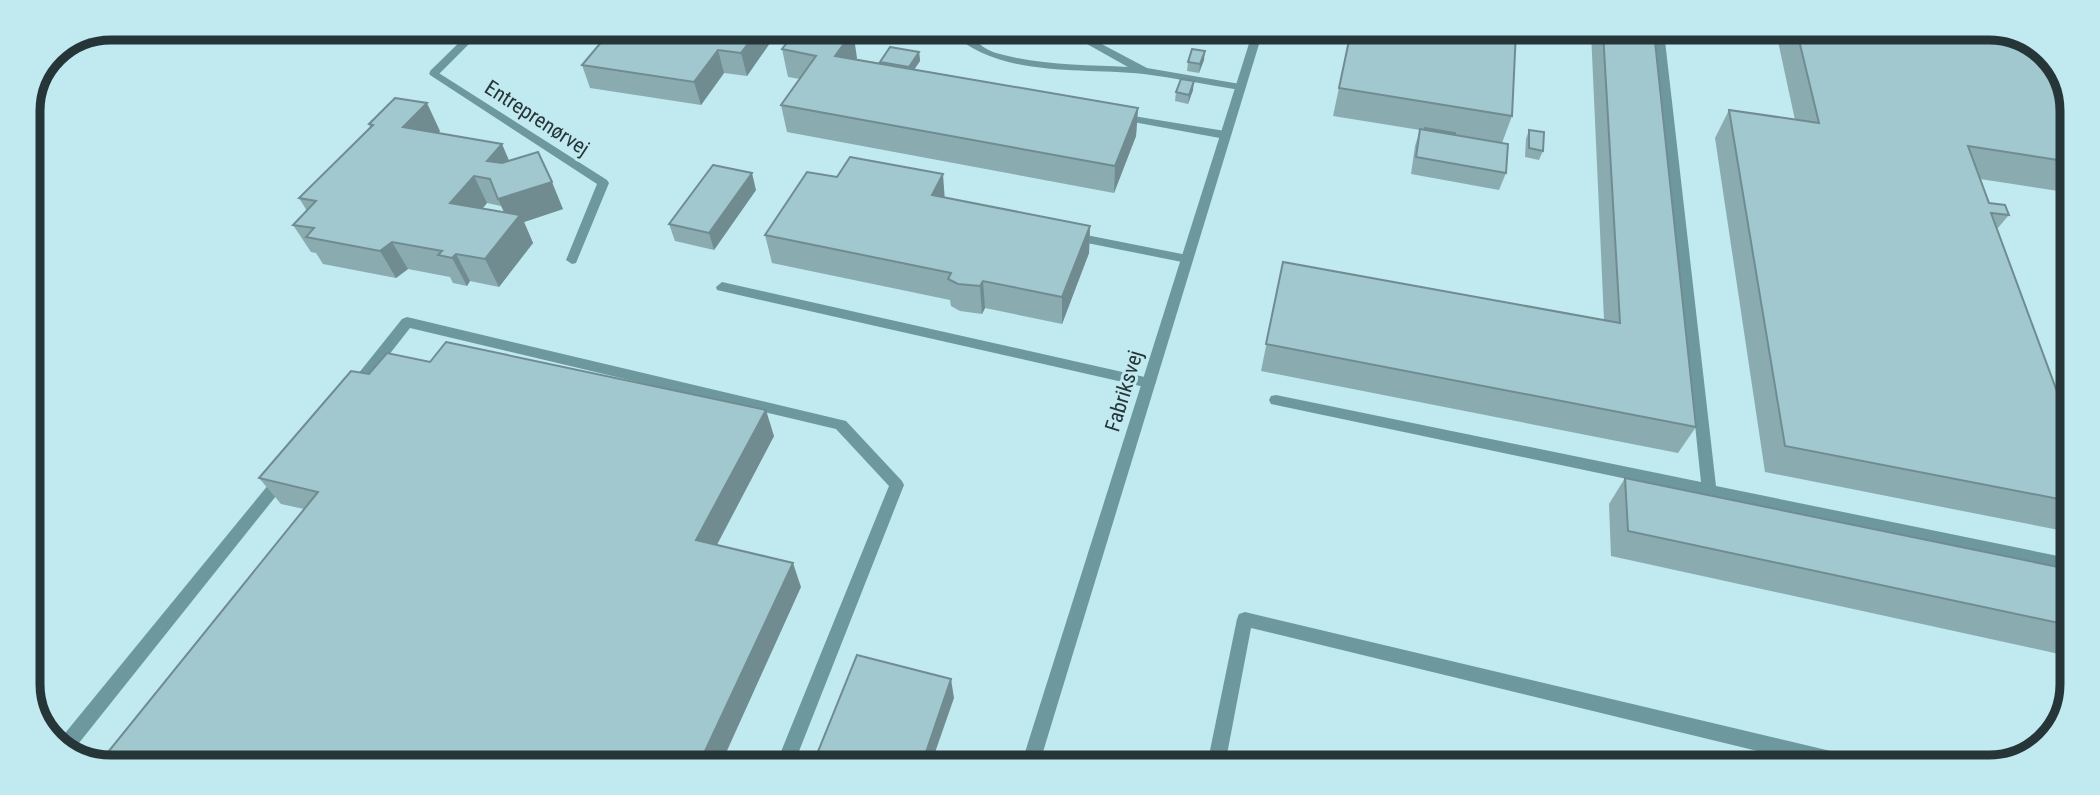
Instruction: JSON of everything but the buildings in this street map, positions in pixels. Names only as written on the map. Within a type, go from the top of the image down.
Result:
[{"type":"street","name":"Entreprenørvej","points":[[468,40],[434,73],[603,183],[572,260]]},
{"type":"street","points":[[968,40],[991,55],[1052,66],[1144,71],[1240,87]]},
{"type":"street","points":[[1086,40],[1144,71]]},
{"type":"street","name":"Fabriksvej","points":[[1033,755],[1255,40]]},
{"type":"street","points":[[1660,40],[1709,490]]},
{"type":"street","points":[[1104,114],[1225,135]]},
{"type":"street","points":[[1051,233],[1187,259]]},
{"type":"street","points":[[722,287],[1149,383]]},
{"type":"street","points":[[347,397],[407,322],[841,425],[897,485],[789,755]]},
{"type":"street","points":[[1276,400],[2060,563]]},
{"type":"street","points":[[70,741],[296,460]]},
{"type":"street","points":[[1218,755],[1245,619],[1810,755]]}]
